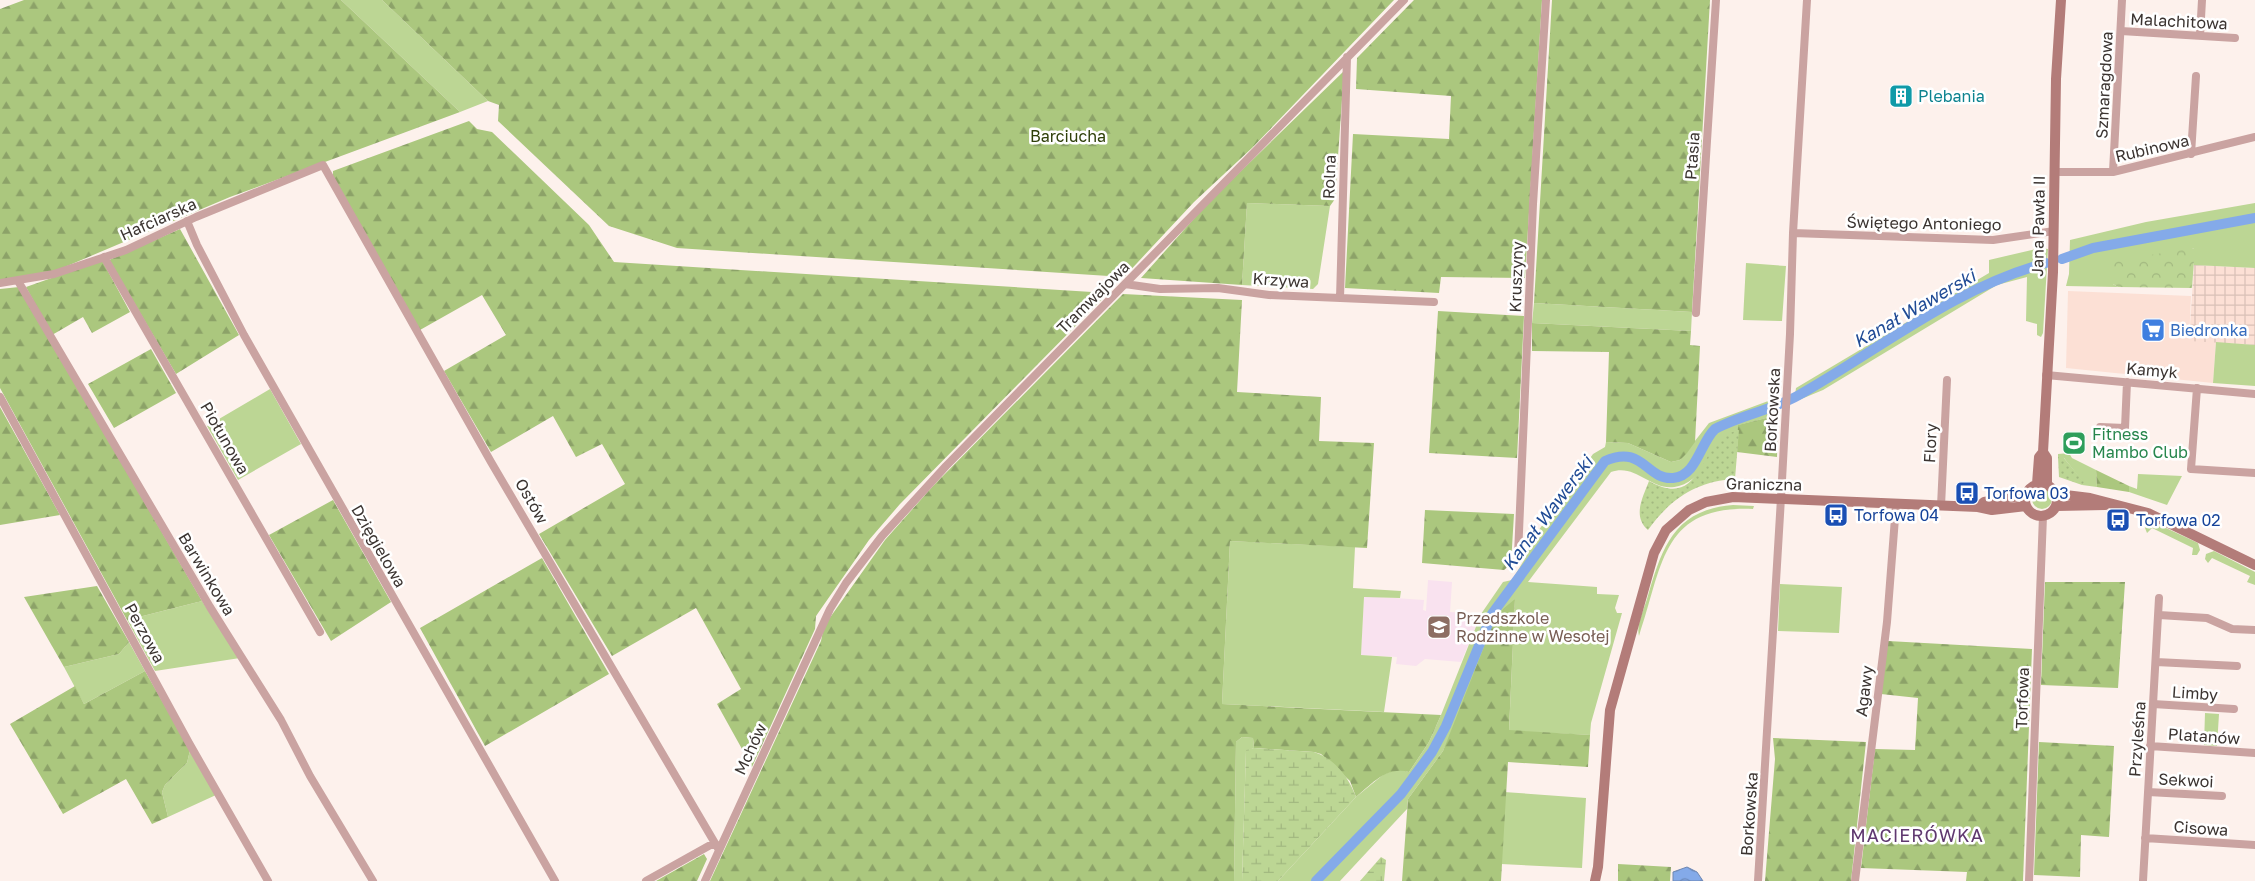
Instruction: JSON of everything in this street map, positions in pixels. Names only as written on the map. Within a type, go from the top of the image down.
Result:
[{"type":"street","name":"Tramwajowa","points":[[820,628],[846,583],[882,536],[946,466],[1404,0]]},
{"type":"street","name":"Kruszyny","points":[[1518,555],[1533,204],[1546,0]]},
{"type":"street","name":"Ptasia","points":[[1696,313],[1716,0]]},
{"type":"street","name":"Borkowska","points":[[1758,881],[1782,498],[1793,233],[1808,0]]},
{"type":"street","name":"Jana Pawła II","points":[[2042,484],[2047,458],[2043,452],[2054,232],[2054,172],[2061,0]]},
{"type":"street","name":"Szmaragdowa","points":[[2113,172],[2122,0]]},
{"type":"street","points":[[2200,36],[2202,0]]},
{"type":"street","name":"Malachitowa","points":[[2120,31],[2235,38]]},
{"type":"street","name":"Rolna","points":[[1340,298],[1347,57]]},
{"type":"street","points":[[2191,154],[2196,76]]},
{"type":"street","name":"Rubinowa","points":[[2054,172],[2113,172],[2191,154],[2255,136]]},
{"type":"street","name":"Hafciarska","points":[[0,283],[54,274],[104,258],[322,165]]},
{"type":"street","name":"Ostów","points":[[322,165],[491,462],[717,847]]},
{"type":"street","name":"Dzięgielowa","points":[[187,221],[197,245],[244,335],[555,881]]},
{"type":"street","name":"Świętego Antoniego","points":[[1793,233],[1993,240],[2054,232]]},
{"type":"street","name":"Piołunowa","points":[[104,258],[320,632]]},
{"type":"street","name":"Barwinkowa","points":[[18,281],[210,607],[281,720],[310,776],[373,881]]},
{"type":"street","name":"Krzywa","points":[[1126,284],[1160,288],[1218,288],[1269,295],[1434,302]]},
{"type":"street","name":"Kamyk","points":[[2046,375],[2255,394]]},
{"type":"street","name":"Flory","points":[[1941,506],[1947,380]]},
{"type":"street","points":[[2100,427],[2125,428],[2127,382]]},
{"type":"street","points":[[2197,388],[2191,469],[2255,473]]},
{"type":"street","name":"Perzowa","points":[[0,397],[189,743],[268,881]]},
{"type":"street","points":[[2057,494],[2057,506],[2053,512],[2043,516],[2033,514],[2026,506],[2026,495],[2032,486],[2042,484],[2057,494],[2090,498],[2161,518],[2255,565]]},
{"type":"street","name":"Graniczna","points":[[1978,507],[1984,502],[2026,495]]},
{"type":"street","name":"Graniczna","points":[[1595,881],[1598,868],[1610,710],[1657,546],[1666,530],[1680,516],[1706,502],[1733,497],[1978,507],[1992,510],[2026,506]]},
{"type":"street","points":[[2057,506],[2108,504]]},
{"type":"street","name":"Agawy","points":[[1855,881],[1887,622],[1896,505]]},
{"type":"street","name":"Torfowa","points":[[2029,881],[2043,516]]},
{"type":"street","name":"Przyleśna","points":[[2143,881],[2159,598]]},
{"type":"street","points":[[2159,615],[2206,618],[2232,629],[2255,630]]},
{"type":"street","name":"Mchów","points":[[705,881],[717,847],[820,628]]},
{"type":"street","points":[[2156,662],[2238,666]]},
{"type":"street","name":"Limby","points":[[2153,704],[2234,709]]},
{"type":"street","name":"Platanów","points":[[2150,746],[2255,753]]},
{"type":"street","name":"Sekwoi","points":[[2148,792],[2222,796]]},
{"type":"street","name":"Cisowa","points":[[2145,838],[2255,845]]},
{"type":"street","points":[[646,881],[717,847]]},
{"type":"street","name":"Graniczna","points":[[1598,868],[1601,881]]},
{"type":"shaded area","points":[[2194,265],[2255,268],[2255,345],[2189,341]]},
{"type":"shaded area","points":[[2068,291],[2191,296],[2189,340],[2216,342],[2213,383],[2066,368]]},
{"type":"shaded area","points":[[1428,580],[1452,582],[1450,612],[1481,614],[1461,662],[1425,659],[1416,666],[1396,664],[1397,657],[1361,655],[1364,596],[1424,600],[1423,610],[1426,611]]},
{"type":"green space","points":[[24,0],[341,0],[460,112],[230,197],[53,272],[0,281],[0,9]]},
{"type":"green space","points":[[341,0],[382,0],[488,101],[460,112]]},
{"type":"green space","name":"Barciucha","points":[[382,0],[1394,0],[1252,148],[1194,202],[1124,277],[677,248],[609,226],[498,121],[499,105],[488,101]]},
{"type":"green space","points":[[1414,0],[1542,0],[1525,278],[1441,277],[1439,293],[1345,288],[1353,134],[1449,139],[1451,96],[1356,89],[1357,58]]},
{"type":"green space","points":[[1552,0],[1710,0],[1692,312],[1534,303]]},
{"type":"green space","points":[[1344,71],[1335,199],[1330,206],[1247,203],[1242,285],[1141,278],[1207,204]]},
{"type":"green space","points":[[469,121],[477,129],[492,132],[589,225],[614,262],[1108,293],[900,504],[869,540],[816,616],[815,629],[752,767],[717,704],[741,689],[696,608],[612,656],[539,534],[625,484],[602,444],[576,457],[553,416],[491,452],[444,371],[506,335],[482,295],[420,330],[333,178],[333,171]]},
{"type":"green space","points":[[1247,203],[1330,206],[1318,284],[1313,289],[1242,285]]},
{"type":"green space","points":[[2255,203],[2255,268],[2194,265],[2194,248],[2113,284],[2118,287],[2066,286],[2069,274],[2070,240],[2146,222]]},
{"type":"green space","points":[[180,229],[239,335],[176,374],[109,260]]},
{"type":"green space","points":[[2040,248],[2048,249],[2043,333],[2041,337],[2037,335],[2037,324],[2026,321],[2027,277],[1997,285],[1823,390],[1794,402],[1796,388],[1989,273],[1989,260]]},
{"type":"green space","points":[[2195,248],[2192,288],[2118,287],[2113,284],[2112,261]]},
{"type":"green space","points":[[97,262],[103,262],[130,312],[92,333],[83,317],[52,335],[26,287]]},
{"type":"green space","points":[[1746,263],[1786,266],[1782,321],[1743,320]]},
{"type":"green space","points":[[19,287],[202,601],[127,620],[0,388],[0,289]]},
{"type":"green space","points":[[1123,294],[1242,300],[1237,392],[1321,397],[1319,441],[1374,443],[1367,548],[1230,541],[1222,704],[1441,715],[1429,742],[1409,772],[1401,771],[1386,774],[1356,797],[1350,781],[1321,754],[1254,748],[1253,738],[1242,737],[1236,742],[1234,881],[710,881],[821,641],[824,626],[885,540],[933,486]]},
{"type":"green space","points":[[1534,303],[1692,312],[1691,331],[1532,323]]},
{"type":"green space","points":[[1438,311],[1524,316],[1517,458],[1429,453]]},
{"type":"green space","points":[[1532,323],[1691,331],[1690,345],[1700,346],[1695,442],[1687,453],[1680,460],[1671,462],[1628,443],[1606,442],[1609,352],[1532,351]]},
{"type":"green space","points":[[2216,342],[2255,345],[2255,386],[2213,383]]},
{"type":"green space","points":[[151,349],[176,393],[114,428],[88,384]]},
{"type":"green space","points":[[270,389],[301,444],[238,480],[207,426]]},
{"type":"green space","points":[[1779,397],[1778,412],[1774,416],[1739,425],[1739,430],[1722,442],[1697,475],[1689,482],[1679,486],[1661,486],[1629,472],[1621,470],[1611,472],[1528,582],[1597,587],[1597,594],[1619,595],[1615,608],[1617,613],[1622,613],[1591,723],[1590,735],[1509,731],[1515,599],[1443,751],[1408,799],[1407,809],[1340,881],[1278,881],[1356,797],[1384,774],[1399,769],[1409,772],[1429,742],[1481,614],[1503,582],[1512,580],[1526,557],[1526,548],[1593,454],[1605,447],[1606,442],[1628,443],[1671,462],[1680,460],[1709,423]]},
{"type":"green space","points":[[0,407],[60,515],[0,525]]},
{"type":"green space","points":[[1778,412],[1777,457],[1737,452],[1738,425],[1774,416]]},
{"type":"green space","points":[[1739,430],[1735,479],[1708,483],[1685,494],[1666,509],[1648,530],[1643,525],[1641,519],[1640,506],[1649,481],[1664,488],[1676,489],[1686,485],[1694,478],[1721,439],[1729,433]]},
{"type":"green space","points":[[2069,453],[2072,458],[2096,470],[2097,487],[2082,485],[2083,482],[2064,458],[2058,457],[2058,454]]},
{"type":"green space","points":[[2058,457],[2063,457],[2084,482],[2082,485],[2059,477]]},
{"type":"green space","points":[[2096,470],[2129,486],[2129,492],[2097,487]]},
{"type":"green space","points":[[2138,474],[2182,476],[2167,505],[2129,492],[2129,486],[2137,489]]},
{"type":"green space","points":[[2042,489],[2049,492],[2052,499],[2049,506],[2042,509],[2035,506],[2032,499],[2035,492]]},
{"type":"green space","points":[[333,500],[391,602],[331,641],[269,535]]},
{"type":"green space","points":[[1733,505],[1754,506],[1753,509],[1723,510],[1700,517],[1683,529],[1670,545],[1661,564],[1639,636],[1639,622],[1658,564],[1673,535],[1683,523],[1696,515],[1713,508]]},
{"type":"green space","points":[[1425,510],[1514,514],[1511,564],[1504,570],[1422,563]]},
{"type":"green space","points":[[2147,524],[2166,528],[2198,543],[2200,550],[2197,555],[2192,555],[2193,548],[2152,528],[2147,533],[2145,528]]},
{"type":"green space","points":[[1230,541],[1355,547],[1353,588],[1401,591],[1400,598],[1364,597],[1361,655],[1392,657],[1384,712],[1222,704]]},
{"type":"green space","points":[[2214,551],[2255,572],[2255,585],[2247,582],[2250,576],[2212,558],[2208,563],[2205,559],[2206,554]]},
{"type":"green space","points":[[542,558],[609,674],[485,746],[420,628]]},
{"type":"green space","points":[[2045,582],[2125,582],[2118,688],[2041,685]]},
{"type":"green space","points":[[1780,584],[1842,587],[1839,633],[1778,631]]},
{"type":"green space","points":[[97,586],[129,642],[119,654],[64,667],[24,597]]},
{"type":"green space","points":[[1515,599],[1509,730],[1590,735],[1588,767],[1508,762],[1501,881],[1402,881],[1408,799],[1443,751],[1493,624],[1503,609]]},
{"type":"green space","points":[[202,601],[240,658],[155,671],[127,620]]},
{"type":"green space","points":[[1888,641],[2032,649],[2023,881],[1966,881],[1967,872],[1861,868],[1875,749],[1915,750],[1918,698],[1881,694]]},
{"type":"green space","points":[[129,642],[145,671],[84,704],[64,667],[119,654]]},
{"type":"green space","points":[[145,671],[190,750],[187,763],[165,785],[162,792],[168,817],[152,824],[126,779],[63,814],[10,724],[75,686],[84,704]]},
{"type":"green space","points":[[2205,713],[2219,714],[2217,746],[2204,745]]},
{"type":"green space","points":[[1242,737],[1253,738],[1254,748],[1246,751],[1242,881],[1234,881],[1236,742]]},
{"type":"green space","points":[[1773,738],[1866,742],[1851,881],[1765,881],[1775,759]]},
{"type":"green space","points":[[2039,742],[2114,746],[2109,837],[2081,835],[2080,877],[2034,875]]},
{"type":"green space","points":[[1254,748],[1314,752],[1322,755],[1345,775],[1356,797],[1278,881],[1242,881],[1246,750]]},
{"type":"green space","points":[[190,750],[216,795],[168,817],[162,792],[165,785],[187,763]]},
{"type":"green space","points":[[1504,792],[1586,798],[1582,868],[1501,864]]},
{"type":"green space","points":[[704,854],[707,859],[697,881],[656,881]]},
{"type":"green space","points":[[1381,857],[1386,860],[1384,881],[1360,881]]},
{"type":"green space","points":[[1618,864],[1671,867],[1670,881],[1618,881]]},
{"type":"water","points":[[1687,867],[1697,872],[1703,881],[1673,881],[1673,872]]},
{"type":"waterway","name":"Kanał Wawerski","points":[[2062,259],[2093,248],[2255,218]]},
{"type":"waterway","name":"Kanał Wawerski","points":[[1316,881],[1401,794],[1432,752],[1446,726],[1492,614],[1605,461],[1618,457],[1628,457],[1636,459],[1656,474],[1664,477],[1673,478],[1681,476],[1693,465],[1715,429],[1779,405],[1799,395],[1919,321],[1981,287],[2046,263]]},
{"type":"place","name":"Plebania","points":[[1901,96]]},
{"type":"place","name":"Biedronka","points":[[2153,330]]},
{"type":"place","name":"Fitness Mambo Club","points":[[2074,443]]},
{"type":"place","name":"Torfowa 03","points":[[1967,493]]},
{"type":"place","name":"Torfowa 04","points":[[1836,515]]},
{"type":"place","name":"Torfowa 02","points":[[2118,520]]},
{"type":"place","name":"Przedszkole Rodzinne w Wesołej","points":[[1439,627]]},
{"type":"district","name":"MACIERÓWKA","points":[[1917,835]]}]
